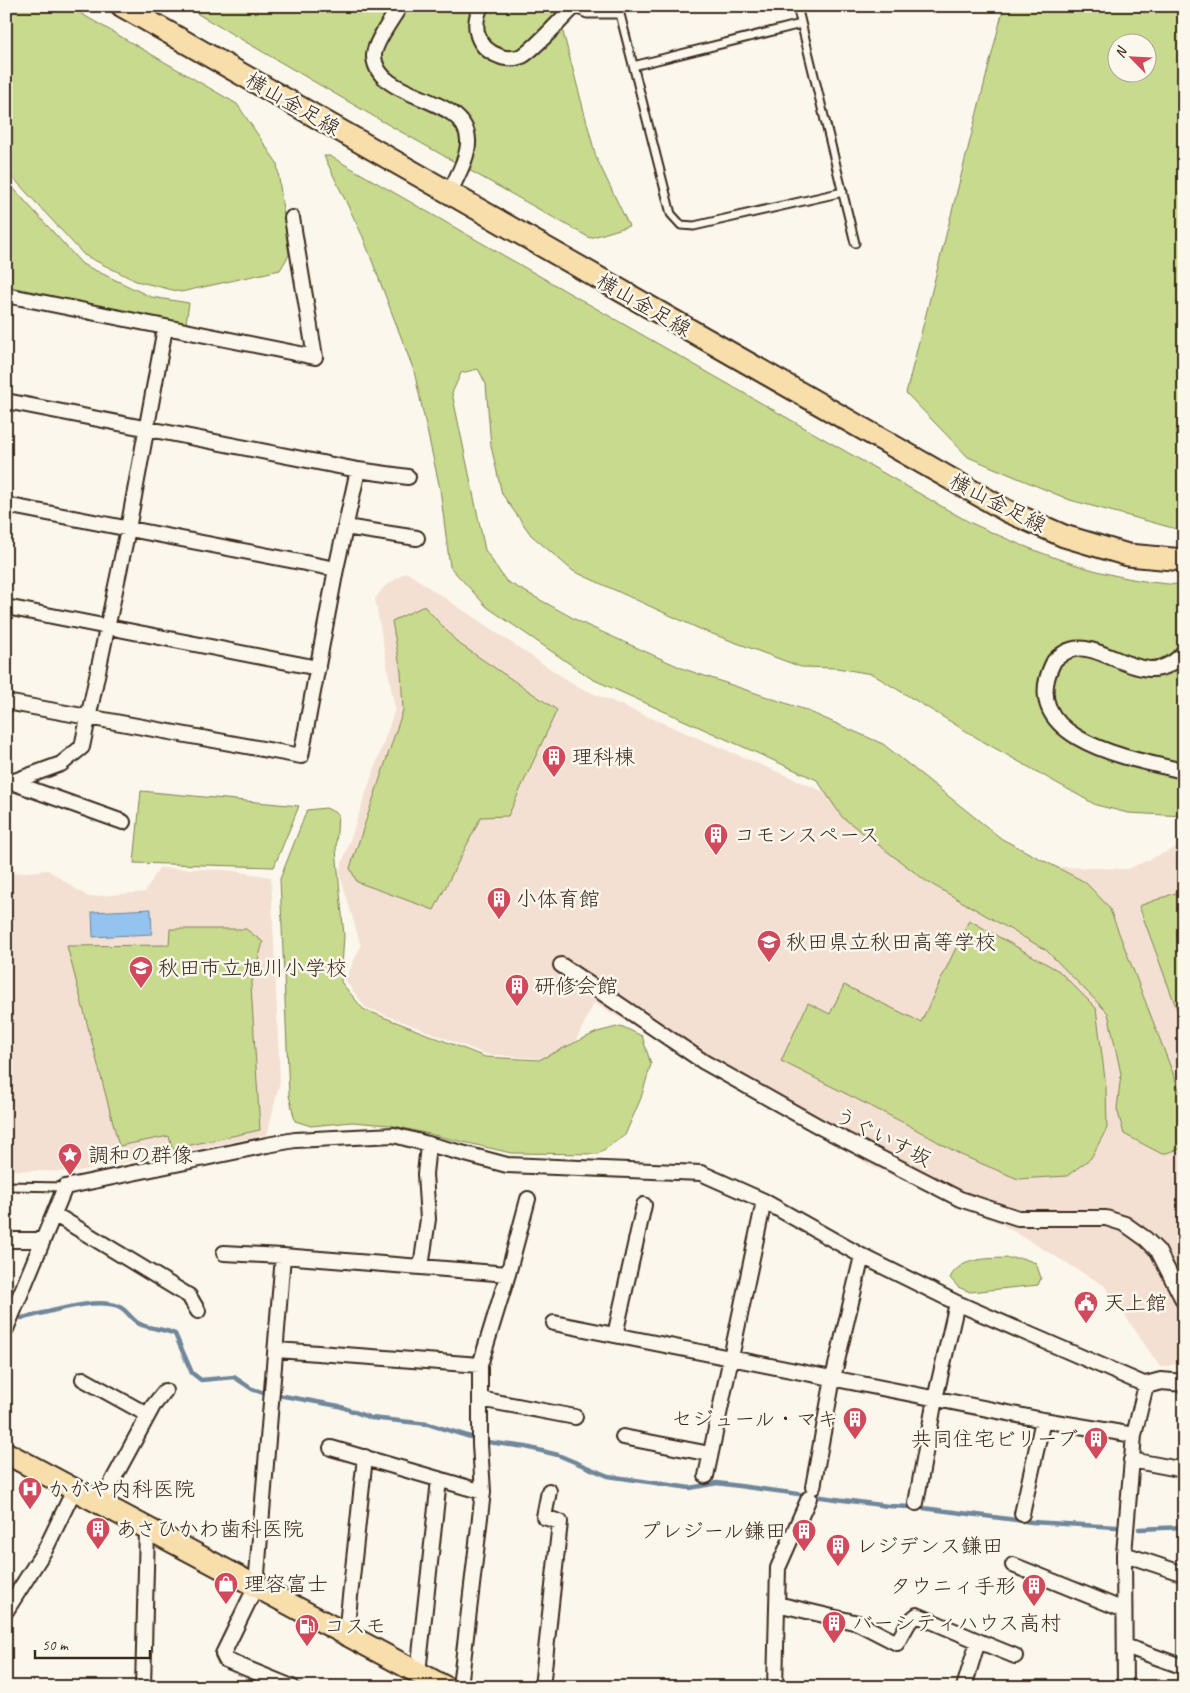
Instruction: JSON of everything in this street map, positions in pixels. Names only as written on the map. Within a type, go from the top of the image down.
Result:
[{"type":"main road","name":"横山金足線","points":[[122,6],[1007,511],[1056,532],[1128,555],[1184,560]]},
{"type":"main road","points":[[6,1453],[445,1687]]},
{"type":"street","points":[[400,6],[380,38],[374,56],[380,73],[387,80],[445,109],[458,118],[465,130],[468,139],[466,152],[450,194]]},
{"type":"street","points":[[481,6],[475,29],[479,43],[489,53],[505,59],[522,56],[573,8]]},
{"type":"street","points":[[6,295],[315,357],[292,218]]},
{"type":"street","points":[[8,783],[61,764],[82,747],[128,529],[165,328]]},
{"type":"street","points":[[6,401],[358,470],[408,477]]},
{"type":"street","points":[[6,702],[301,756],[336,569],[358,470]]},
{"type":"street","points":[[6,505],[336,569]]},
{"type":"street","points":[[345,526],[417,538]]},
{"type":"street","points":[[6,607],[318,668]]},
{"type":"street","points":[[1184,652],[1176,662],[1153,670],[1124,664],[1092,649],[1069,650],[1054,660],[1044,687],[1047,708],[1057,723],[1071,733],[1102,749],[1136,760],[1184,771]]},
{"type":"street","points":[[8,783],[123,822]]},
{"type":"street","name":"うぐいす坂","points":[[561,965],[704,1062],[820,1127],[960,1199],[1018,1218],[1106,1218],[1125,1224],[1146,1239],[1158,1251],[1184,1302]]},
{"type":"street","points":[[6,1329],[65,1187],[295,1140],[394,1135],[506,1165],[701,1173],[764,1201],[862,1256],[957,1302],[1146,1385],[1161,1381],[1184,1383]]},
{"type":"street","points":[[421,1267],[428,1219],[425,1174],[428,1145]]},
{"type":"street","points":[[460,1687],[483,1492],[480,1365],[508,1274],[528,1199]]},
{"type":"street","points":[[706,1476],[764,1201]]},
{"type":"street","points":[[615,1335],[644,1205]]},
{"type":"street","points":[[54,1214],[189,1296],[198,1311]]},
{"type":"street","points":[[6,1240],[43,1240]]},
{"type":"street","points":[[224,1253],[508,1274]]},
{"type":"street","points":[[283,1256],[256,1586],[223,1654],[226,1660],[292,1687]]},
{"type":"street","points":[[775,1687],[778,1568],[811,1492],[833,1378],[862,1256]]},
{"type":"street","points":[[916,1503],[935,1399],[957,1302]]},
{"type":"street","points":[[554,1323],[1043,1420],[1134,1435]]},
{"type":"street","points":[[276,1350],[480,1365]]},
{"type":"street","points":[[83,1379],[148,1415]]},
{"type":"street","points":[[1125,1687],[1124,1554],[1134,1435],[1146,1385]]},
{"type":"street","points":[[100,1504],[148,1415],[165,1391]]},
{"type":"street","points":[[480,1399],[575,1417]]},
{"type":"street","points":[[1022,1514],[1043,1420]]},
{"type":"street","points":[[623,1437],[710,1454]]},
{"type":"street","points":[[330,1448],[483,1492]]},
{"type":"street","points":[[346,1634],[365,1458]]},
{"type":"street","points":[[1131,1460],[1184,1470]]},
{"type":"street","points":[[418,1673],[439,1480]]},
{"type":"street","points":[[6,1611],[46,1548],[74,1490]]},
{"type":"street","points":[[542,1687],[560,1522],[544,1517],[550,1490]]},
{"type":"street","points":[[143,1687],[147,1529]]},
{"type":"street","points":[[1124,1554],[1184,1574]]},
{"type":"street","points":[[1013,1565],[1124,1610]]},
{"type":"street","points":[[777,1604],[858,1623],[897,1643],[909,1622],[917,1615],[1016,1656]]},
{"type":"street","points":[[964,1687],[978,1641]]},
{"type":"street","points":[[1125,1646],[1184,1667]]},
{"type":"lane","points":[[797,6],[855,243]]},
{"type":"lane","points":[[573,8],[587,14],[620,14],[671,214],[681,225],[694,226],[843,192]]},
{"type":"lane","points":[[633,66],[801,24]]},
{"type":"lane","points":[[6,1186],[65,1187]]},
{"type":"shaded area","name":"秋田県立秋田高等学校","points":[[406,572],[576,686],[996,865],[1128,869],[1184,844],[1184,1363],[1160,1367],[1105,1286],[1003,1225],[875,1168],[710,1069],[594,1003],[566,1061],[485,1054],[365,1007],[345,980],[361,946],[339,872],[395,709],[375,599],[383,588]]},
{"type":"shaded area","name":"秋田市立旭川小学校","points":[[159,868],[227,870],[271,877],[280,1081],[267,1135],[74,1172],[6,1170],[6,874],[48,870],[88,897],[145,892]]},
{"type":"green space","points":[[6,6],[68,6],[237,104],[277,163],[289,255],[280,270],[181,292],[136,281],[84,255],[6,170]]},
{"type":"green space","points":[[184,6],[570,6],[563,32],[596,157],[629,226],[590,238],[380,120]]},
{"type":"green space","points":[[1004,6],[1184,6],[1184,531],[1070,500],[968,457],[906,393]]},
{"type":"green space","points":[[324,156],[330,156],[969,522],[1047,555],[1101,572],[1156,583],[1184,585],[1184,816],[1128,813],[1096,805],[984,742],[872,674],[837,668],[801,667],[702,630],[573,571],[531,535],[502,494],[491,446],[486,384],[478,369],[461,373],[452,393],[485,550],[506,581],[582,623],[684,669],[803,709],[883,744],[1002,839],[1085,882],[1109,907],[1184,1102],[1184,1148],[1162,1154],[1124,1134],[1117,1109],[1121,1074],[1108,1013],[1046,950],[926,881],[842,817],[817,780],[592,679],[487,607],[450,567],[440,489],[414,371],[363,237]]},
{"type":"green space","points":[[6,180],[82,264],[151,297],[189,303],[186,323],[6,287]]},
{"type":"green space","points":[[424,606],[458,643],[557,710],[508,816],[481,817],[434,910],[357,882],[350,868],[403,710],[401,672],[392,621]]},
{"type":"green space","points":[[141,791],[299,806],[274,867],[134,863]]},
{"type":"green space","points":[[326,808],[338,814],[336,849],[344,936],[341,982],[363,1009],[485,1057],[539,1060],[597,1032],[621,1026],[642,1036],[651,1064],[641,1098],[625,1135],[598,1154],[511,1153],[390,1125],[352,1122],[311,1126],[295,1121],[289,1095],[280,879],[307,810]]},
{"type":"green space","points":[[1184,890],[1184,1029],[1139,906]]},
{"type":"green space","points":[[969,920],[1059,971],[1096,1008],[1106,1087],[1107,1128],[1091,1158],[1067,1176],[1018,1179],[961,1155],[910,1126],[781,1061],[808,1003],[830,1014],[844,985],[921,1022]]},
{"type":"green space","points":[[170,929],[246,929],[263,942],[251,986],[260,1130],[172,1149],[169,1136],[119,1146],[67,946],[169,945]]},
{"type":"green space","points":[[992,1258],[1022,1258],[1036,1263],[1041,1278],[1038,1285],[970,1292],[958,1287],[950,1278],[955,1270],[972,1261]]},
{"type":"water","points":[[151,909],[152,934],[93,937],[92,912]]},
{"type":"waterway","points":[[22,1318],[96,1303],[118,1306],[139,1323],[175,1334],[192,1373],[201,1380],[234,1377],[252,1389],[264,1393]]},
{"type":"waterway","points":[[278,1395],[339,1406],[371,1418],[428,1424],[474,1438]]},
{"type":"waterway","points":[[488,1442],[526,1447],[558,1455],[608,1476],[690,1488],[717,1483],[888,1506],[911,1507]]},
{"type":"waterway","points":[[923,1508],[1032,1522],[1116,1527]]},
{"type":"waterway","points":[[1139,1529],[1184,1527]]},
{"type":"place","name":"理科棟","points":[[554,778]]},
{"type":"place","name":"コモンスペース","points":[[716,856]]},
{"type":"place","name":"小体育館","points":[[499,920]]},
{"type":"place","name":"秋田県立秋田高等学校","points":[[769,963]]},
{"type":"place","name":"秋田市立旭川小学校","points":[[141,989]]},
{"type":"place","name":"研修会館","points":[[517,1007]]},
{"type":"place","name":"調和の群像","points":[[70,1176]]},
{"type":"place","name":"天上館","points":[[1086,1324]]},
{"type":"place","name":"セジュール・マキ","points":[[855,1440]]},
{"type":"place","name":"共同住宅ビリーブ","points":[[1096,1460]]},
{"type":"place","name":"かがや内科医院","points":[[30,1510]]},
{"type":"place","name":"あさひかわ歯科医院","points":[[98,1550]]},
{"type":"place","name":"プレジール鎌田","points":[[804,1552]]},
{"type":"place","name":"レジデンス鎌田","points":[[838,1567]]},
{"type":"place","name":"理容富士","points":[[226,1605]]},
{"type":"place","name":"タウニィ手形","points":[[1034,1607]]},
{"type":"place","name":"バーシティハウス高村","points":[[834,1644]]},
{"type":"place","name":"コスモ","points":[[307,1647]]}]
